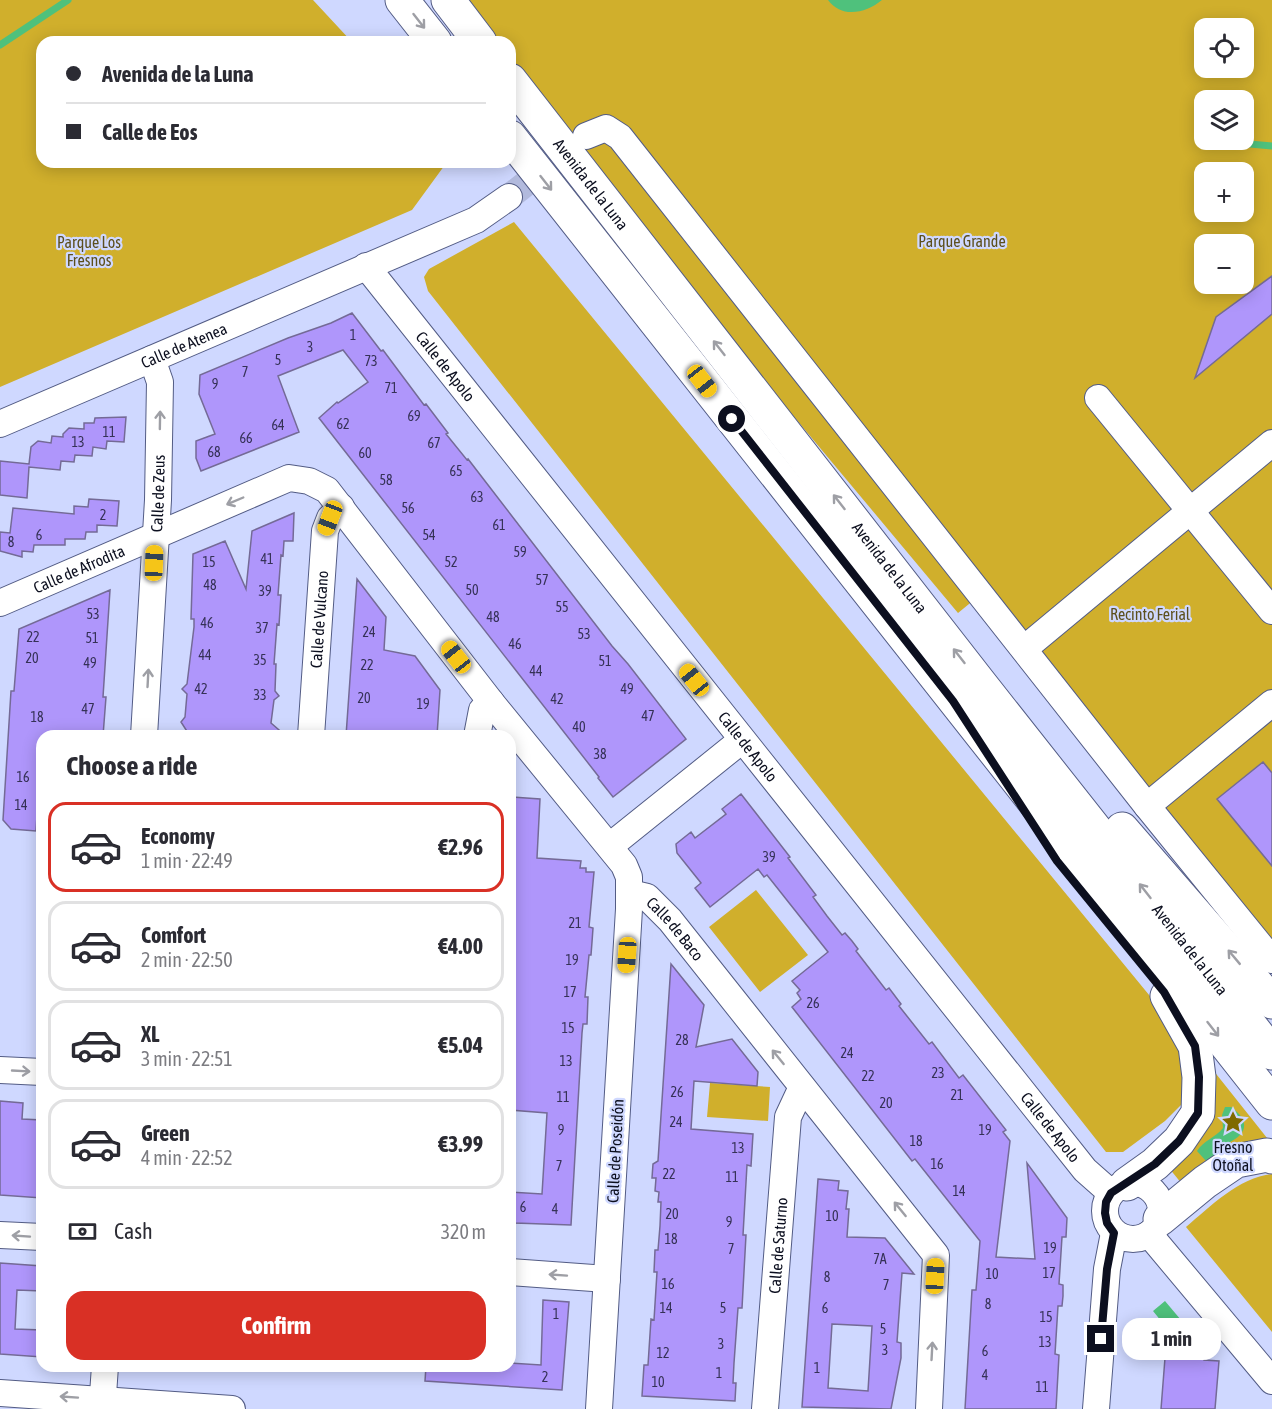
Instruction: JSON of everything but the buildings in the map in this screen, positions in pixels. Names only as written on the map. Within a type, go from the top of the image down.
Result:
[{"type":"main road","points":[[402,0],[430,36]]},
{"type":"main road","points":[[448,0],[475,36]]},
{"type":"main road","name":"Avenida de la Luna","points":[[516,88],[979,682],[1272,1053]]},
{"type":"main road","name":"Avenida de la Luna","points":[[516,145],[1272,1103]]},
{"type":"main road","points":[[979,682],[1112,817],[1272,1002]]},
{"type":"main road","points":[[953,701],[1057,861],[1164,992],[1195,1046],[1199,1077],[1198,1113],[1179,1141],[1155,1164],[1119,1189]]},
{"type":"main road","points":[[1155,1226],[1198,1188],[1236,1161],[1267,1155],[1272,1157]]},
{"type":"street","points":[[586,136],[606,128],[620,137],[1147,806],[1272,960]]},
{"type":"street","name":"Calle de Atenea","points":[[0,424],[476,220],[509,197]]},
{"type":"street","name":"Calle de Apolo","points":[[366,266],[1085,1170],[1119,1189]]},
{"type":"street","name":"Calle de Zeus","points":[[144,730],[156,535],[160,382],[153,359]]},
{"type":"street","points":[[1098,398],[1272,610]]},
{"type":"street","points":[[1024,649],[1272,443]]},
{"type":"street","name":"Calle de Afrodita","points":[[0,603],[289,478]]},
{"type":"street","name":"Calle de Baco","points":[[289,478],[309,481],[327,490],[514,730]]},
{"type":"street","name":"Calle de Vulcano","points":[[311,730],[325,531],[330,518],[341,507]]},
{"type":"street","points":[[478,730],[482,710],[491,702]]},
{"type":"street","points":[[1147,806],[1272,703]]},
{"type":"street","name":"Calle de Baco","points":[[516,732],[624,865],[629,877],[630,893],[647,897],[670,920],[936,1254],[929,1409]]},
{"type":"street","points":[[610,846],[742,740]]},
{"type":"street","name":"Calle de Poseidón","points":[[599,1409],[630,893]]},
{"type":"street","points":[[0,1070],[36,1072]]},
{"type":"street","name":"Calle de Saturno","points":[[765,1409],[788,1117],[802,1087]]},
{"type":"street","points":[[1140,1184],[1152,1191],[1160,1204],[1155,1226],[1133,1239],[1123,1238],[1114,1233],[1107,1223],[1106,1202],[1119,1189],[1140,1184]]},
{"type":"street","points":[[1155,1226],[1272,1381]]},
{"type":"street","points":[[1096,1409],[1107,1269],[1114,1233]]},
{"type":"street","points":[[0,1235],[36,1237]]},
{"type":"street","points":[[516,1272],[607,1279]]},
{"type":"street","points":[[102,1404],[105,1372]]},
{"type":"street","points":[[0,1394],[102,1404],[232,1409]]},
{"type":"green space","name":"Parque Los Fresnos","points":[[0,0],[313,0],[346,36],[36,36],[36,168],[443,168],[412,210],[0,387]]},
{"type":"green space","name":"Parque Grande","points":[[465,0],[1272,0],[1272,960],[980,595],[958,613],[734,345],[516,66],[516,36],[493,36]]},
{"type":"green space","points":[[514,222],[1154,1001],[1176,1039],[1187,1077],[1184,1102],[1165,1121],[1123,1152],[1106,1152],[428,291],[424,277],[429,269]]},
{"type":"green space","points":[[756,890],[808,955],[760,992],[709,927]]},
{"type":"green space","points":[[1213,1070],[1271,1143],[1186,1189],[1169,1168]]},
{"type":"green space","points":[[710,1083],[770,1087],[768,1121],[707,1117]]},
{"type":"green space","points":[[1272,1174],[1272,1332],[1186,1227],[1236,1187]]},
{"type":"shaded area","points":[[828,0],[882,0],[862,11],[847,12],[840,10]]},
{"type":"shaded area","points":[[1225,1107],[1231,1107],[1241,1117],[1243,1131],[1228,1143],[1226,1152],[1213,1162],[1206,1161],[1197,1151],[1223,1128],[1222,1115]]},
{"type":"shaded area","points":[[1165,1301],[1186,1326],[1174,1337],[1153,1311]]},
{"type":"waterway","points":[[0,45],[68,0]]},
{"type":"waterway","points":[[1254,144],[1272,146]]},
{"type":"tunnel","points":[[509,197],[553,162]]},
{"type":"place","name":"Fresno Otoñal","points":[[1233,1122]]},
{"type":"route","points":[[732,419],[953,701],[1057,861],[1164,992],[1195,1046],[1199,1077],[1198,1113],[1179,1141],[1155,1164],[1111,1193],[1106,1202],[1107,1223],[1114,1233],[1107,1269],[1101,1339]]},
{"type":"park label","name":"Recinto Ferial","points":[[1150,614]]}]
